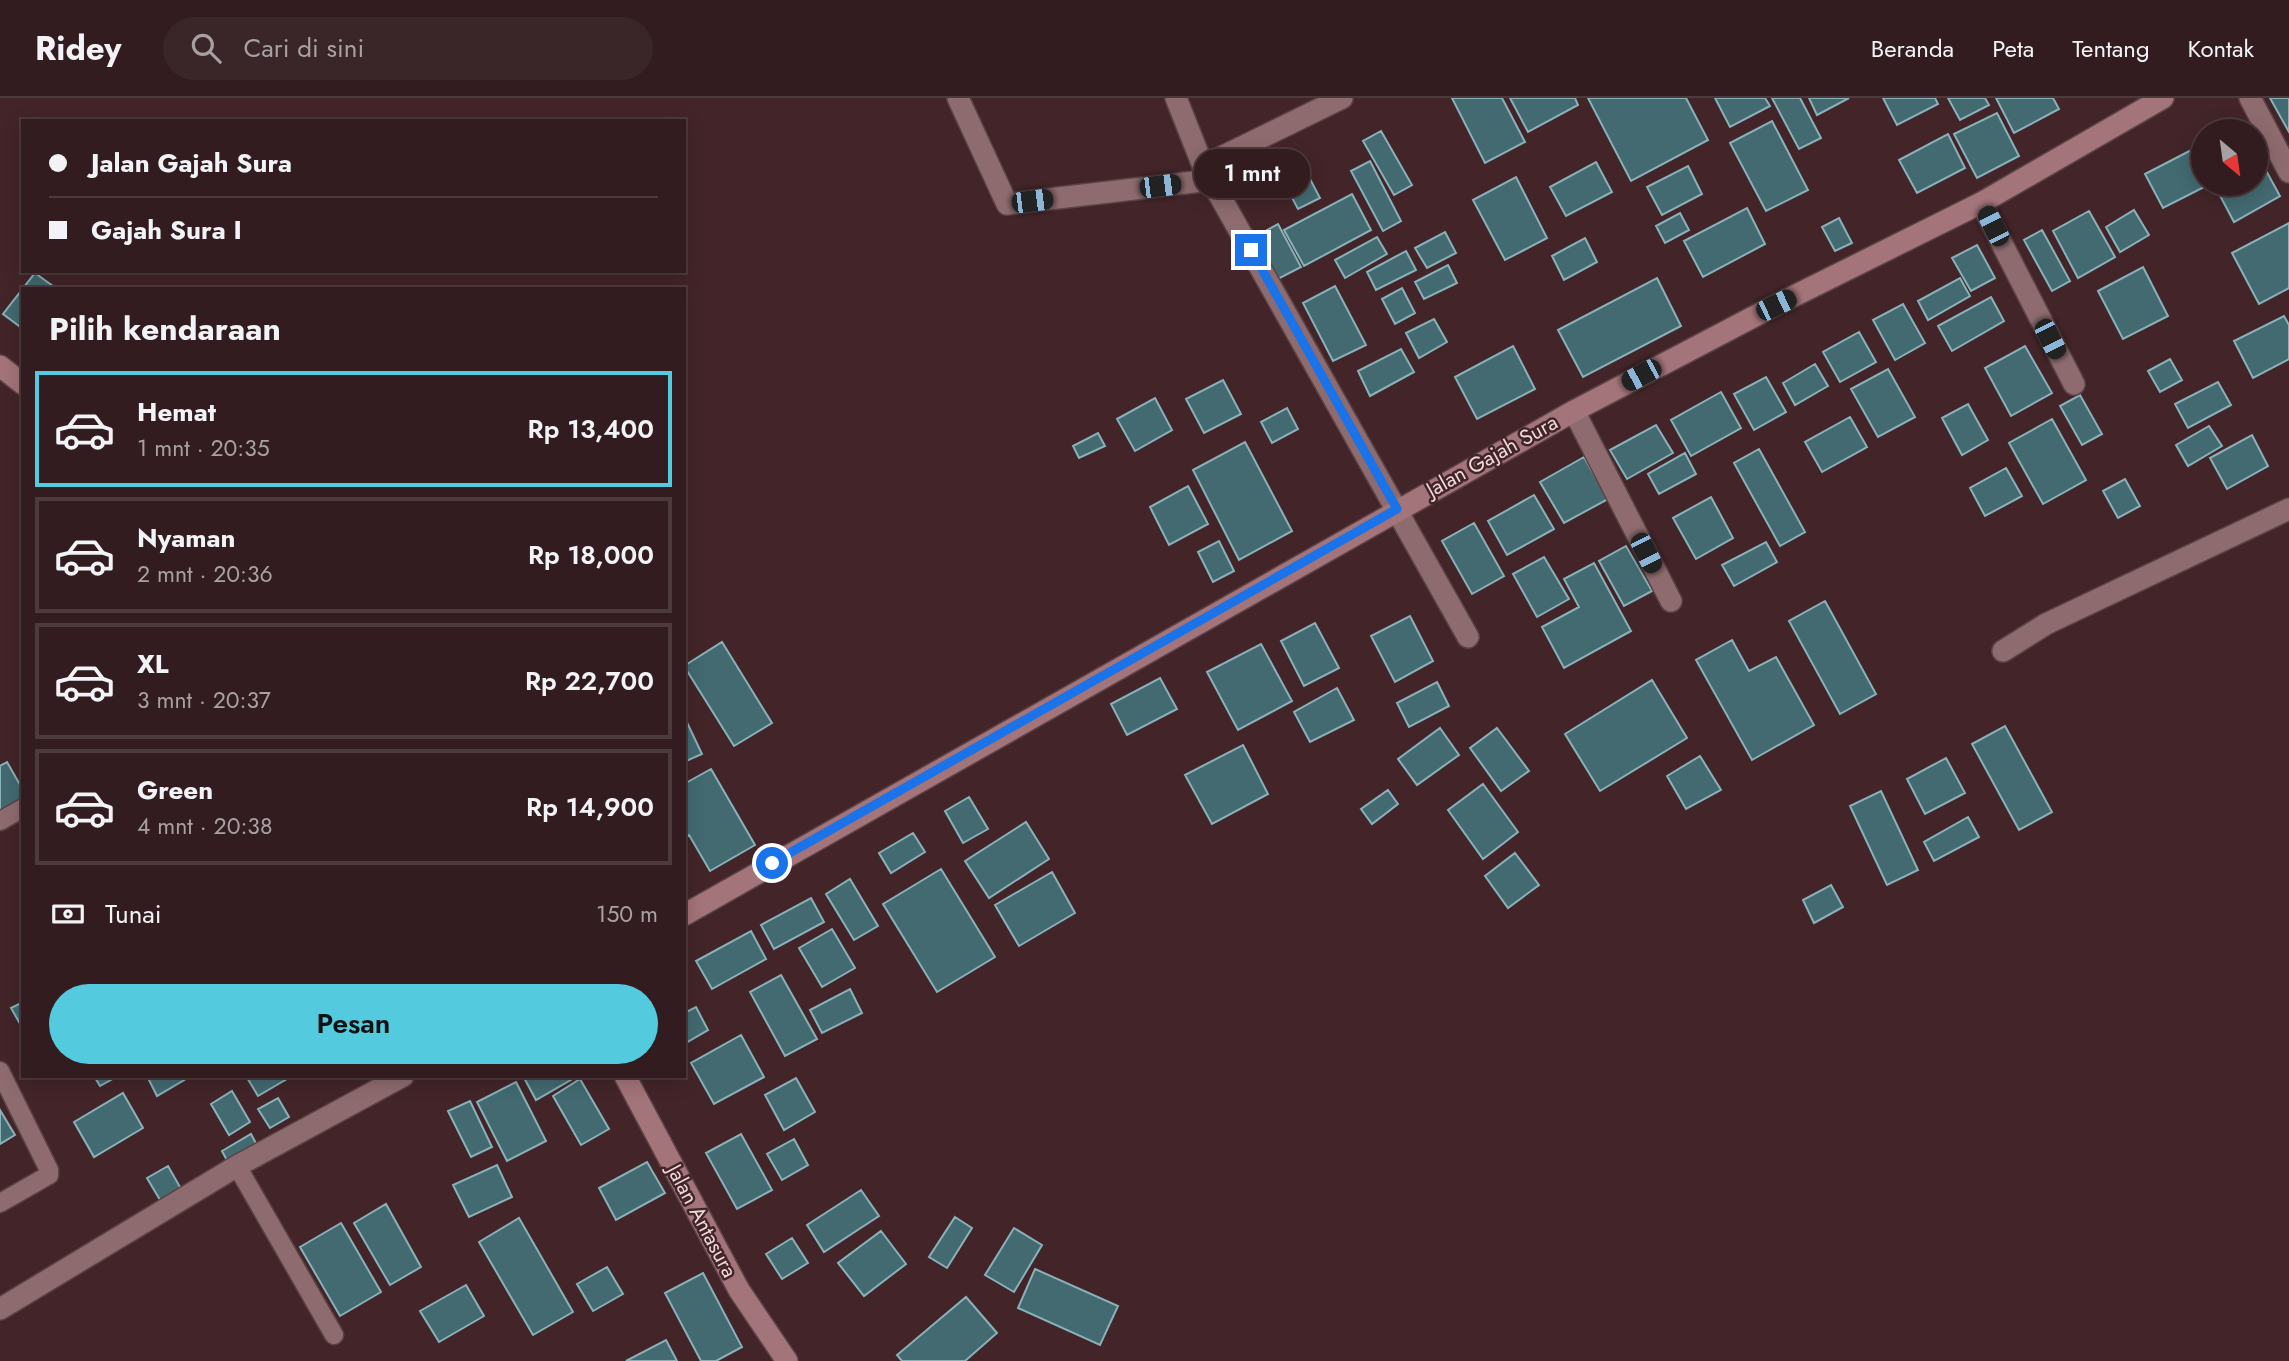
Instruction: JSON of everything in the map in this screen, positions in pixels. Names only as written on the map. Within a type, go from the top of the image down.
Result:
[{"type":"street","points":[[958,98],[1007,204],[1207,173],[1342,98]]},
{"type":"street","points":[[1176,98],[1207,173],[1468,637]]},
{"type":"street","name":"Jalan Gajah Sura","points":[[686,914],[1574,411],[1776,305],[1981,203],[2163,98]]},
{"type":"street","points":[[2250,98],[2289,172]]},
{"type":"street","points":[[1981,203],[2074,384]]},
{"type":"street","points":[[0,366],[21,382]]},
{"type":"street","points":[[1574,411],[1671,601]]},
{"type":"street","points":[[2003,651],[2046,624],[2289,509]]},
{"type":"street","points":[[0,1309],[237,1166],[399,1078]]},
{"type":"street","name":"Jalan Antasura","points":[[626,1078],[739,1290],[787,1361]]},
{"type":"lane","points":[[0,821],[21,809]]},
{"type":"lane","points":[[0,1071],[49,1170],[49,1175],[0,1203]]},
{"type":"lane","points":[[237,1166],[334,1335]]},
{"type":"building","points":[[1452,98],[1502,98],[1525,142],[1485,163]]},
{"type":"building","points":[[1510,98],[1575,98],[1578,105],[1528,132]]},
{"type":"building","points":[[1588,98],[1686,98],[1708,140],[1631,181]]},
{"type":"building","points":[[1715,98],[1765,98],[1770,106],[1730,127]]},
{"type":"building","points":[[1772,98],[1800,98],[1821,138],[1799,149]]},
{"type":"building","points":[[1809,98],[1849,98],[1817,115]]},
{"type":"building","points":[[1883,98],[1935,98],[1938,104],[1897,125]]},
{"type":"building","points":[[1948,98],[1985,98],[1989,105],[1960,120]]},
{"type":"building","points":[[1996,98],[2053,98],[2059,109],[2014,133]]},
{"type":"building","points":[[2270,98],[2289,98],[2289,132]]},
{"type":"building","points":[[1997,113],[2019,156],[1977,178],[1954,134]]},
{"type":"building","points":[[1772,121],[1808,190],[1766,211],[1730,143]]},
{"type":"building","points":[[1381,131],[1412,185],[1394,195],[1363,141]]},
{"type":"building","points":[[1948,134],[1965,168],[1917,193],[1899,160]]},
{"type":"building","points":[[2191,150],[2191,194],[2163,208],[2145,174]]},
{"type":"building","points":[[1297,154],[1320,198],[1298,209],[1275,166]]},
{"type":"building","points":[[1370,161],[1401,221],[1383,231],[1351,171]]},
{"type":"building","points":[[1596,162],[1612,192],[1566,216],[1550,187]]},
{"type":"building","points":[[1688,166],[1702,194],[1662,215],[1647,187]]},
{"type":"building","points":[[2268,174],[2280,196],[2234,222],[2220,196],[2268,196]]},
{"type":"building","points":[[1516,177],[1547,238],[1505,260],[1473,200]]},
{"type":"building","points":[[1352,194],[1371,230],[1304,266],[1284,230]]},
{"type":"building","points":[[1747,208],[1765,244],[1703,277],[1684,241]]},
{"type":"building","points":[[2134,210],[2149,235],[2120,252],[2106,227]]},
{"type":"building","points":[[2089,211],[2115,257],[2078,278],[2053,231]]},
{"type":"building","points":[[1680,213],[1689,230],[1665,243],[1656,226]]},
{"type":"building","points":[[1839,218],[1852,243],[1835,251],[1822,227]]},
{"type":"building","points":[[2289,223],[2289,288],[2259,304],[2232,253]]},
{"type":"building","points":[[1278,224],[1301,267],[1272,282],[1249,240]]},
{"type":"building","points":[[2042,230],[2070,281],[2052,291],[2024,240]]},
{"type":"building","points":[[1445,232],[1456,253],[1427,268],[1415,248]]},
{"type":"building","points":[[1377,237],[1387,254],[1345,278],[1335,260]]},
{"type":"building","points":[[1585,238],[1597,262],[1564,280],[1552,256]]},
{"type":"building","points":[[1977,245],[1995,278],[1971,291],[1952,258]]},
{"type":"building","points":[[1406,251],[1416,270],[1376,290],[1367,272]]},
{"type":"building","points":[[1448,265],[1457,283],[1424,299],[1415,282]]},
{"type":"building","points":[[2143,267],[2168,316],[2123,339],[2098,291]]},
{"type":"building","points":[[35,273],[54,287],[24,287]]},
{"type":"building","points":[[1657,278],[1681,326],[1583,377],[1558,330]]},
{"type":"building","points":[[1960,278],[1970,296],[1928,320],[1918,301]]},
{"type":"building","points":[[1335,286],[1366,345],[1333,361],[1303,303]]},
{"type":"building","points":[[1402,288],[1415,313],[1395,324],[1382,299]]},
{"type":"building","points":[[21,291],[21,328],[3,314]]},
{"type":"building","points":[[1991,297],[2004,321],[1952,351],[1938,326]]},
{"type":"building","points":[[1903,304],[1925,343],[1895,360],[1873,320]]},
{"type":"building","points":[[2284,316],[2289,325],[2289,359],[2253,378],[2234,341]]},
{"type":"building","points":[[1434,319],[1447,342],[1419,358],[1406,333]]},
{"type":"building","points":[[1859,332],[1876,362],[1840,382],[1823,352]]},
{"type":"building","points":[[1513,346],[1535,389],[1477,419],[1455,377]]},
{"type":"building","points":[[2025,346],[2052,393],[2011,416],[1985,368]]},
{"type":"building","points":[[1401,349],[1414,372],[1370,396],[1358,371]]},
{"type":"building","points":[[2170,359],[2182,380],[2160,392],[2148,371]]},
{"type":"building","points":[[1815,364],[1828,386],[1795,405],[1783,383]]},
{"type":"building","points":[[1888,369],[1915,417],[1878,437],[1851,389]]},
{"type":"building","points":[[1766,377],[1786,412],[1754,430],[1734,394]]},
{"type":"building","points":[[1223,380],[1241,414],[1204,433],[1186,399]]},
{"type":"building","points":[[2218,382],[2231,405],[2188,428],[2175,404]]},
{"type":"building","points":[[1721,392],[1741,428],[1691,456],[1671,420]]},
{"type":"building","points":[[2080,395],[2102,434],[2082,445],[2060,406]]},
{"type":"building","points":[[1155,398],[1172,430],[1135,451],[1117,419]]},
{"type":"building","points":[[1968,404],[1988,440],[1962,455],[1942,418]]},
{"type":"building","points":[[1287,408],[1298,429],[1272,443],[1261,422]]},
{"type":"building","points":[[1850,417],[1867,447],[1822,472],[1805,442]]},
{"type":"building","points":[[2052,419],[2086,480],[2043,504],[2009,443]]},
{"type":"building","points":[[1656,425],[1673,453],[1627,479],[1610,450]]},
{"type":"building","points":[[2209,426],[2222,446],[2188,466],[2176,445]]},
{"type":"building","points":[[1098,433],[1105,446],[1079,458],[1073,446]]},
{"type":"building","points":[[2252,435],[2268,466],[2227,489],[2210,458]]},
{"type":"building","points":[[1245,442],[1292,531],[1239,560],[1193,470]]},
{"type":"building","points":[[1759,449],[1805,532],[1780,546],[1734,463]]},
{"type":"building","points":[[1685,453],[1696,474],[1659,494],[1648,474]]},
{"type":"building","points":[[1584,457],[1608,499],[1564,523],[1540,482]]},
{"type":"building","points":[[2006,468],[2022,496],[1985,516],[1970,488]]},
{"type":"building","points":[[2125,479],[2140,506],[2118,518],[2103,491]]},
{"type":"building","points":[[1188,486],[1208,524],[1169,545],[1150,507]]},
{"type":"building","points":[[1534,495],[1554,529],[1507,555],[1488,521]]},
{"type":"building","points":[[1711,497],[1733,538],[1696,559],[1673,518]]},
{"type":"building","points":[[1474,523],[1504,576],[1472,594],[1442,541]]},
{"type":"building","points":[[1219,541],[1234,571],[1213,582],[1198,552]]},
{"type":"building","points":[[1766,542],[1777,562],[1734,586],[1722,565]]},
{"type":"building","points":[[1626,546],[1652,591],[1624,606],[1599,561]]},
{"type":"building","points":[[1544,557],[1569,599],[1537,617],[1513,574]]},
{"type":"building","points":[[1594,563],[1631,631],[1564,668],[1542,627],[1579,607],[1564,579]]},
{"type":"building","points":[[1825,601],[1876,694],[1840,714],[1789,621]]},
{"type":"building","points":[[1410,616],[1433,661],[1395,682],[1371,636]]},
{"type":"building","points":[[1315,623],[1339,668],[1304,686],[1281,641]]},
{"type":"building","points":[[1732,640],[1749,671],[1776,657],[1814,725],[1752,760],[1696,660]]},
{"type":"building","points":[[722,642],[772,723],[734,746],[686,669],[686,665]]},
{"type":"building","points":[[1261,644],[1292,701],[1238,730],[1207,672]]},
{"type":"building","points":[[1160,678],[1177,709],[1127,735],[1111,704]]},
{"type":"building","points":[[1652,680],[1687,738],[1600,791],[1565,734]]},
{"type":"building","points":[[1437,682],[1449,706],[1409,727],[1397,703]]},
{"type":"building","points":[[1337,688],[1354,720],[1310,742],[1294,712]]},
{"type":"building","points":[[686,720],[702,754],[686,761]]},
{"type":"building","points":[[2005,726],[2052,812],[2019,830],[1972,744]]},
{"type":"building","points":[[1440,728],[1459,755],[1417,785],[1398,759]]},
{"type":"building","points":[[1497,728],[1529,771],[1501,791],[1470,748]]},
{"type":"building","points":[[1243,745],[1268,794],[1212,824],[1185,775]]},
{"type":"building","points":[[1700,756],[1721,790],[1686,809],[1667,776]]},
{"type":"building","points":[[1946,758],[1965,793],[1925,814],[1907,779]]},
{"type":"building","points":[[7,762],[21,786],[21,803],[0,815],[0,766]]},
{"type":"building","points":[[711,769],[755,845],[710,871],[689,835],[686,837],[686,783]]},
{"type":"building","points":[[1483,784],[1518,832],[1483,859],[1448,810]]},
{"type":"building","points":[[1388,790],[1398,804],[1372,824],[1361,809]]},
{"type":"building","points":[[1881,791],[1918,870],[1887,885],[1850,806]]},
{"type":"building","points":[[969,797],[988,829],[963,843],[945,811]]},
{"type":"building","points":[[1968,817],[1979,837],[1934,861],[1924,842]]},
{"type":"building","points":[[1026,822],[1049,859],[989,898],[965,861]]},
{"type":"building","points":[[913,833],[925,852],[891,873],[879,853]]},
{"type":"building","points":[[1515,853],[1539,885],[1508,908],[1485,876]]},
{"type":"building","points":[[941,869],[995,957],[937,992],[883,904]]},
{"type":"building","points":[[1052,872],[1075,913],[1019,946],[995,905]]},
{"type":"building","points":[[850,879],[878,926],[854,940],[826,894]]},
{"type":"building","points":[[1831,885],[1843,907],[1814,923],[1803,900]]},
{"type":"building","points":[[811,898],[824,922],[774,949],[761,925]]},
{"type":"building","points":[[832,929],[855,968],[822,987],[799,948]]},
{"type":"building","points":[[751,931],[766,959],[712,989],[696,961]]},
{"type":"building","points":[[781,975],[817,1039],[785,1056],[750,992]]},
{"type":"building","points":[[850,989],[862,1013],[822,1033],[810,1010]]},
{"type":"building","points":[[21,1003],[21,1026],[11,1008]]},
{"type":"building","points":[[696,1007],[708,1030],[686,1043],[686,1012]]},
{"type":"building","points":[[741,1035],[764,1077],[714,1104],[691,1063]]},
{"type":"building","points":[[95,1078],[114,1078],[100,1086]]},
{"type":"building","points":[[148,1078],[188,1078],[157,1096]]},
{"type":"building","points":[[247,1078],[289,1078],[258,1096]]},
{"type":"building","points":[[524,1078],[574,1078],[536,1100]]},
{"type":"building","points":[[796,1078],[815,1112],[784,1130],[765,1095]]},
{"type":"building","points":[[580,1079],[609,1129],[581,1145],[553,1096]]},
{"type":"building","points":[[516,1082],[546,1141],[507,1161],[477,1102]]},
{"type":"building","points":[[232,1091],[250,1122],[229,1135],[211,1104]]},
{"type":"building","points":[[123,1093],[143,1128],[94,1157],[74,1122]]},
{"type":"building","points":[[278,1098],[289,1117],[270,1128],[258,1109]]},
{"type":"building","points":[[470,1101],[492,1147],[471,1157],[448,1111]]},
{"type":"building","points":[[0,1110],[15,1135],[0,1144]]},
{"type":"building","points":[[251,1134],[258,1147],[229,1164],[222,1151]]},
{"type":"building","points":[[741,1134],[772,1190],[737,1209],[706,1153]]},
{"type":"building","points":[[794,1139],[808,1165],[782,1180],[767,1154]]},
{"type":"building","points":[[647,1162],[665,1193],[616,1220],[599,1188]]},
{"type":"building","points":[[497,1165],[512,1197],[469,1217],[453,1185]]},
{"type":"building","points":[[168,1166],[184,1194],[163,1205],[147,1178]]},
{"type":"building","points":[[861,1190],[879,1216],[824,1252],[807,1225]]},
{"type":"building","points":[[386,1204],[421,1267],[390,1285],[354,1223]]},
{"type":"building","points":[[955,1217],[972,1228],[947,1268],[929,1257]]},
{"type":"building","points":[[519,1218],[573,1312],[533,1335],[479,1242]]},
{"type":"building","points":[[341,1223],[381,1292],[340,1316],[300,1247]]},
{"type":"building","points":[[1014,1228],[1042,1245],[1014,1292],[985,1275]]},
{"type":"building","points":[[881,1231],[906,1264],[864,1296],[838,1263]]},
{"type":"building","points":[[792,1238],[808,1263],[782,1279],[766,1254]]},
{"type":"building","points":[[607,1267],[623,1294],[593,1311],[577,1284]]},
{"type":"building","points":[[1035,1269],[1118,1306],[1100,1345],[1018,1308]]},
{"type":"building","points":[[703,1273],[742,1347],[716,1361],[701,1361],[665,1293]]},
{"type":"building","points":[[466,1285],[484,1316],[439,1342],[420,1311]]},
{"type":"building","points":[[966,1297],[997,1333],[965,1361],[902,1361],[897,1355]]},
{"type":"building","points":[[666,1340],[677,1361],[626,1361]]},
{"type":"route","points":[[772,863],[1397,509],[1251,250]]}]
